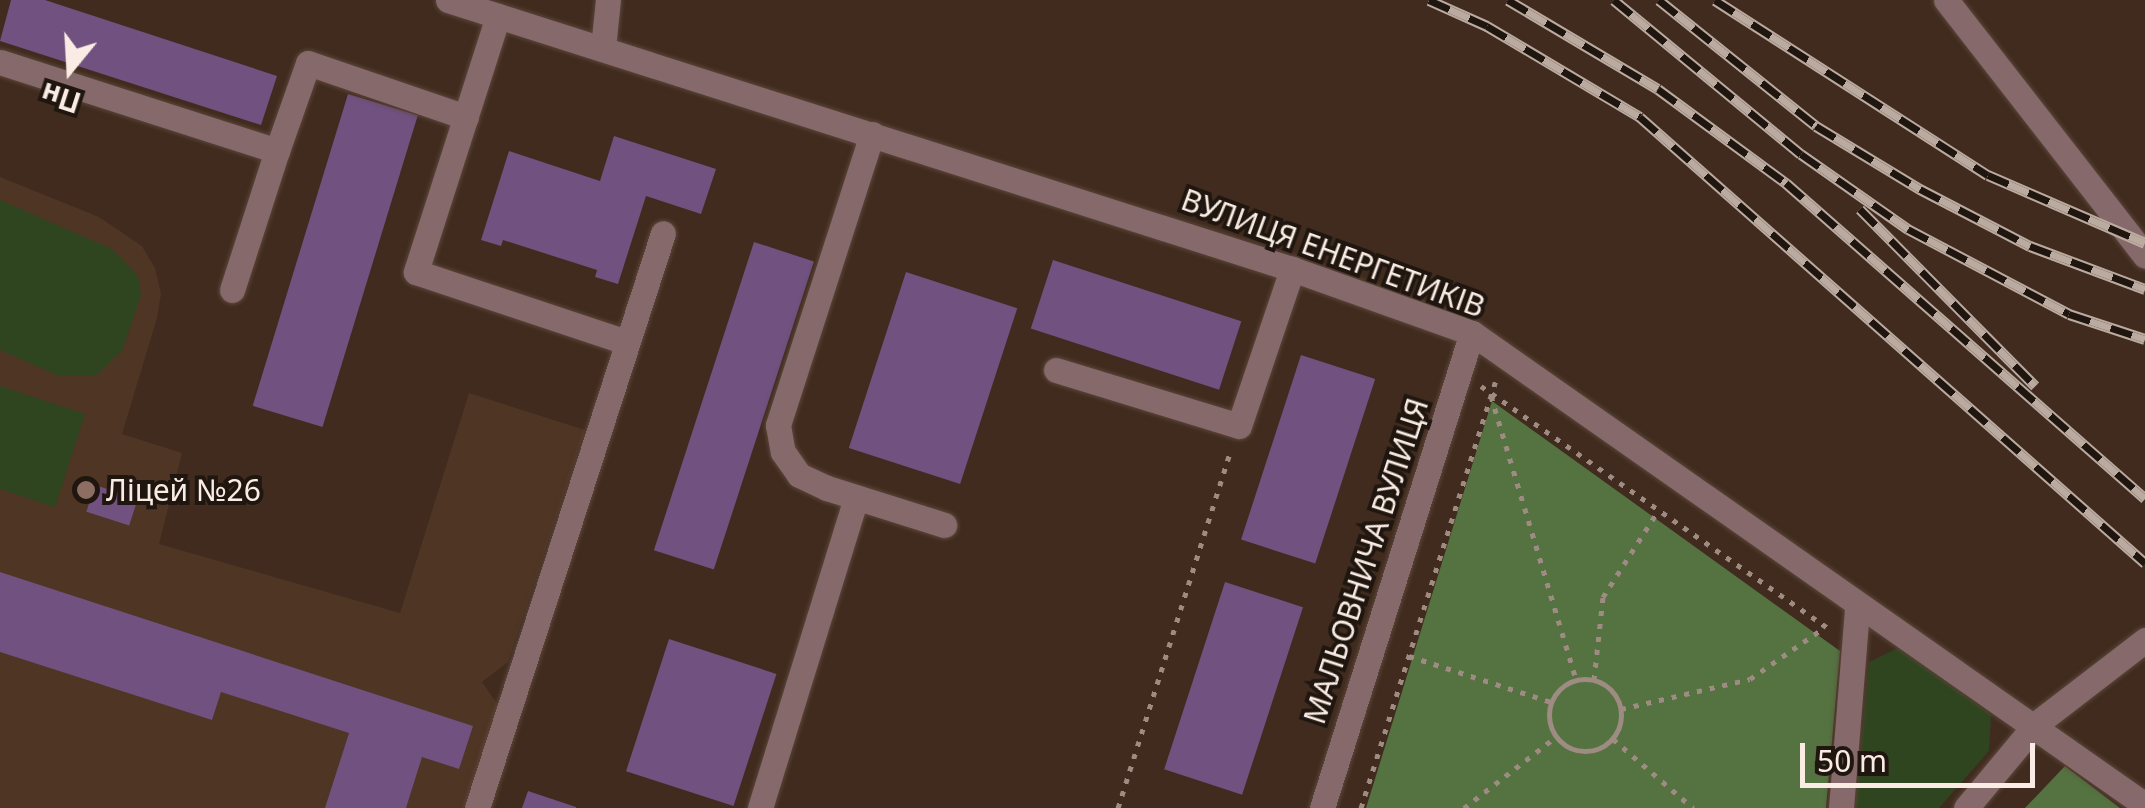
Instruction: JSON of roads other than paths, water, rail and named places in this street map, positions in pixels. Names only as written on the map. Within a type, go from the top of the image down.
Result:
[{"type":"street","name":"ВУЛИЦЯ ЕНЕРГЕТИКІВ","points":[[448,0],[1292,269],[1472,333],[1857,608],[2036,724],[2145,804]]},
{"type":"street","points":[[603,48],[608,0]]},
{"type":"street","points":[[1946,0],[2145,256]]},
{"type":"street","points":[[498,16],[416,272],[627,342]]},
{"type":"street","points":[[0,62],[277,152]]},
{"type":"street","points":[[232,290],[308,63],[466,117]]},
{"type":"street","points":[[872,134],[778,425],[783,452],[799,475],[944,525]]},
{"type":"street","points":[[477,808],[663,233]]},
{"type":"street","points":[[1056,370],[1239,426],[1292,269]]},
{"type":"street","name":"МАЛЬОВНИЧА ВУЛИЦЯ","points":[[1322,808],[1472,333]]},
{"type":"street","points":[[760,808],[856,497]]},
{"type":"street","points":[[1842,808],[1857,608]]},
{"type":"street","points":[[1966,808],[2036,724],[2145,640]]},
{"type":"railway","points":[[1429,0],[1487,26],[1640,117],[2145,563]]},
{"type":"railway","points":[[1508,0],[1658,89],[1786,183],[2145,498]]},
{"type":"railway","points":[[1614,0],[1801,154],[1908,229],[2069,314],[2145,339]]},
{"type":"railway","points":[[1659,0],[1816,126],[1920,189],[2030,246],[2145,289]]},
{"type":"railway","points":[[1715,0],[1988,175],[2145,243]]},
{"type":"railway","points":[[1860,209],[2035,386]]},
{"type":"place","name":"Ліцей №26","points":[[86,490]]}]
